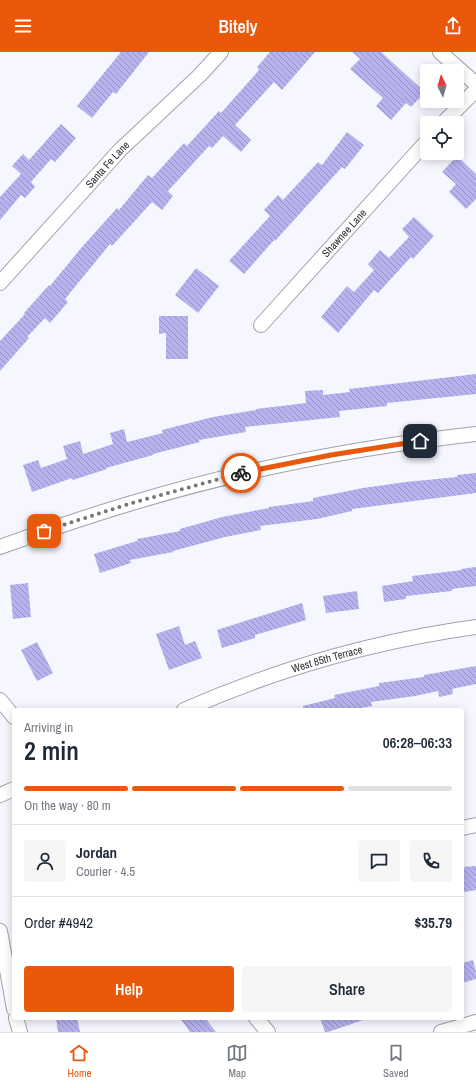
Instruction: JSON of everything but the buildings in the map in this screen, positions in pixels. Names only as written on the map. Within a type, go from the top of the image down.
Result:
[{"type":"street","name":"Santa Fe Lane","points":[[0,283],[120,150],[195,80],[221,52]]},
{"type":"street","points":[[440,52],[476,84]]},
{"type":"street","points":[[450,116],[476,90]]},
{"type":"street","name":"Shawnee Lane","points":[[261,325],[420,149]]},
{"type":"street","points":[[0,547],[59,526],[132,503],[243,473],[362,449],[434,438],[476,434]]},
{"type":"street","name":"West 85th Terrace","points":[[189,708],[260,679],[364,648],[476,627]]},
{"type":"street","points":[[0,700],[12,715]]},
{"type":"street","points":[[0,795],[12,790]]},
{"type":"street","points":[[464,828],[476,825]]},
{"type":"street","points":[[0,931],[12,998]]},
{"type":"street","points":[[17,1020],[20,1032]]},
{"type":"street","points":[[258,1020],[268,1032]]},
{"type":"street","points":[[440,1032],[476,1022]]},
{"type":"way so far","points":[[44,531],[132,503],[241,473]]},
{"type":"route","points":[[241,473],[362,449],[420,441]]}]
